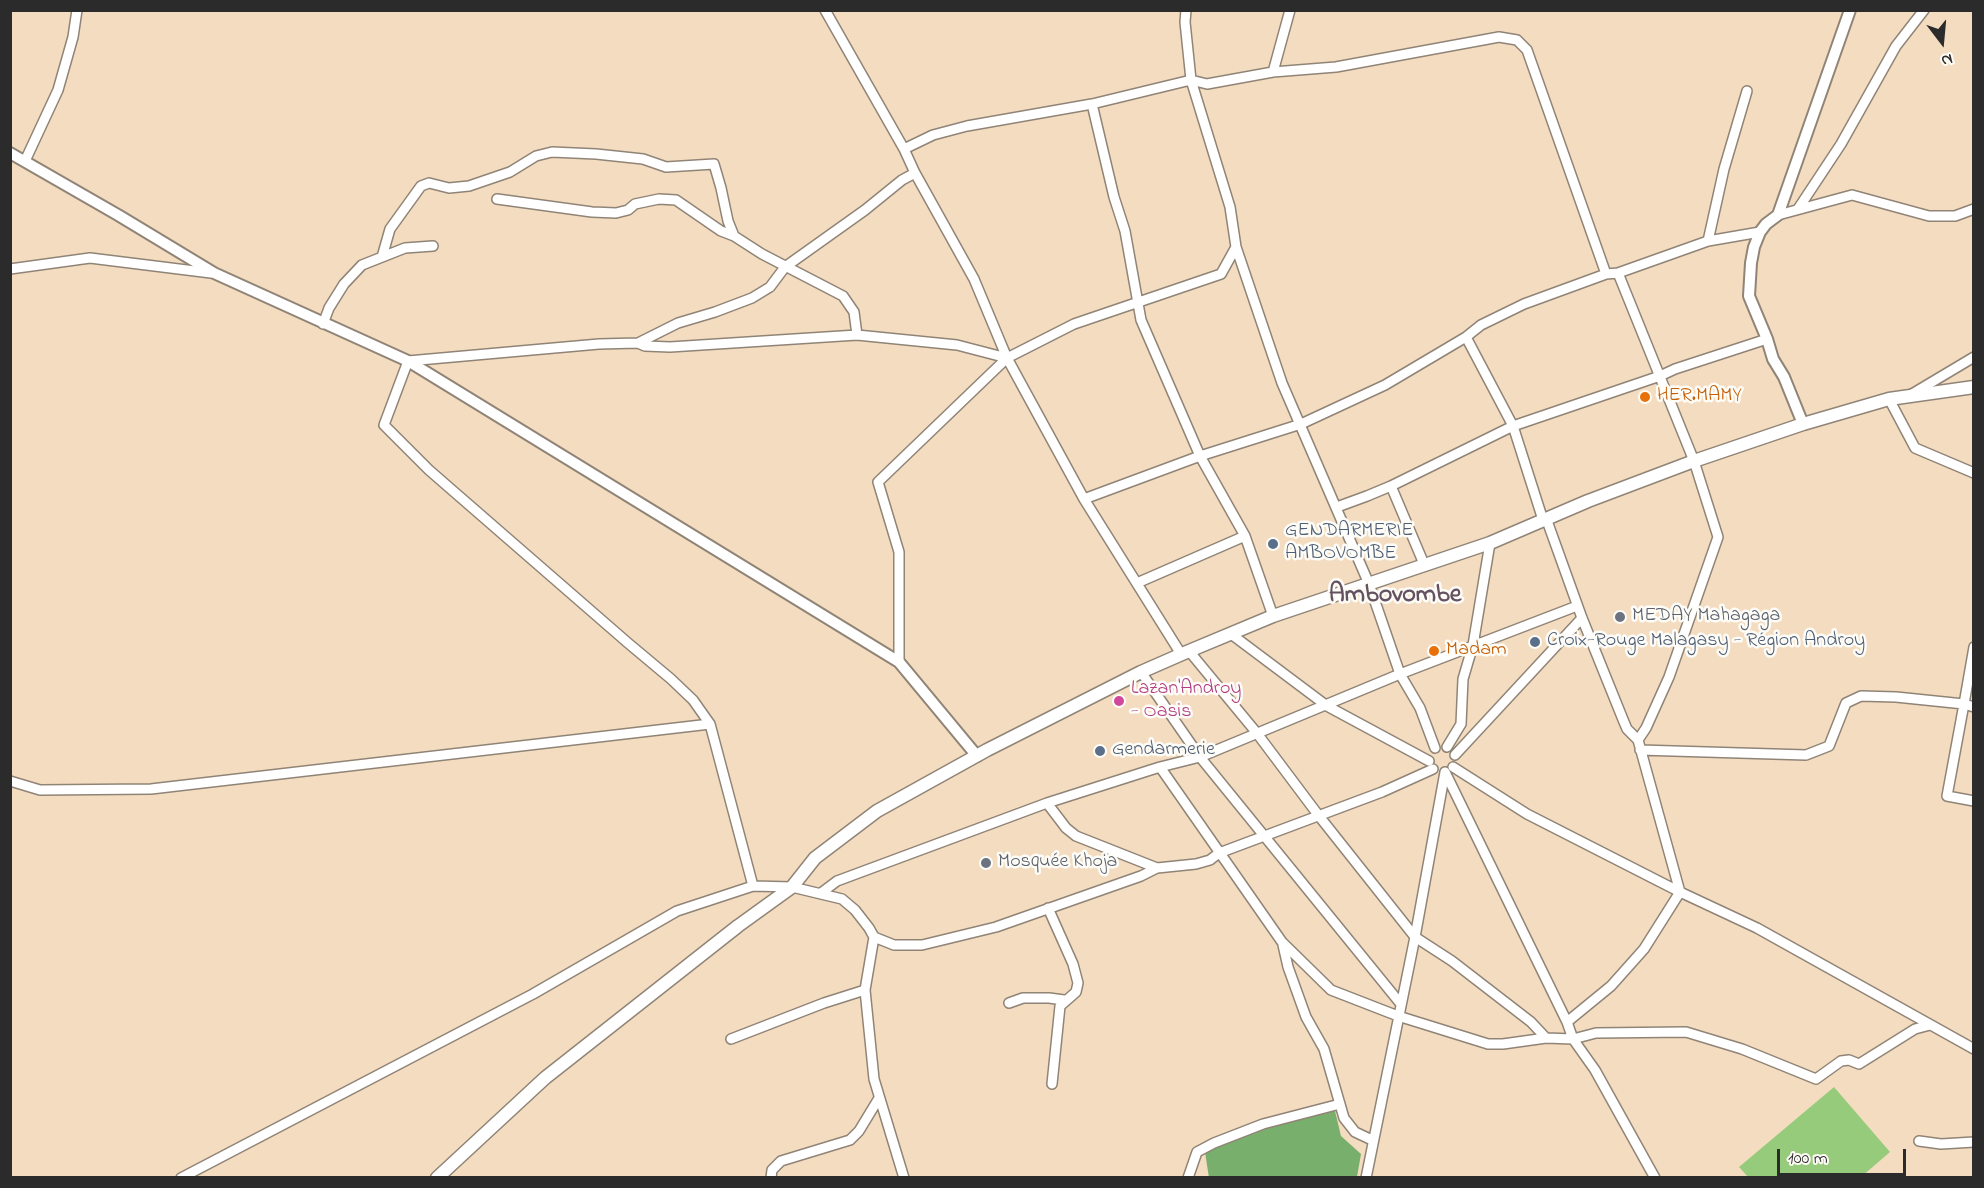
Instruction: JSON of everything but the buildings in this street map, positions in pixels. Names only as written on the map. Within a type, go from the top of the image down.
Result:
[{"type":"main road","points":[[437,1178],[545,1078],[738,926],[792,887],[815,858],[877,811],[977,756],[1141,672],[1273,616],[1490,543],[1694,461],[1803,424],[1888,399],[1974,387]]},
{"type":"street","points":[[25,161],[58,90],[73,37],[76,10]]},
{"type":"street","points":[[825,10],[974,279],[1007,358],[1084,499],[1137,583],[1185,652],[1256,732],[1415,937],[1452,961],[1531,1022],[1546,1038]]},
{"type":"street","points":[[1186,10],[1185,22],[1191,80],[1230,207],[1236,247],[1282,383],[1369,584],[1400,674],[1420,708],[1435,748]]},
{"type":"street","points":[[1272,72],[1290,10]]},
{"type":"street","points":[[1778,215],[1850,10]]},
{"type":"street","points":[[1798,209],[1841,144],[1896,46],[1923,10]]},
{"type":"street","points":[[904,149],[933,135],[967,126],[1092,104],[1191,80],[1207,84],[1272,72],[1336,67],[1499,37],[1517,40],[1527,50],[1606,274]]},
{"type":"street","points":[[1708,241],[1724,169],[1747,91]]},
{"type":"street","points":[[1092,104],[1114,197],[1125,231],[1141,320],[1200,456],[1245,536],[1273,616]]},
{"type":"street","points":[[382,257],[390,229],[421,186],[429,183],[449,188],[469,186],[510,172],[536,156],[552,152],[643,159],[666,167],[714,165],[734,236]]},
{"type":"street","points":[[10,153],[214,273],[408,361],[899,662],[977,756]]},
{"type":"street","points":[[408,361],[638,342],[678,323],[752,298],[770,287],[785,267],[865,210],[902,180],[915,173]]},
{"type":"street","points":[[1803,424],[1784,377],[1773,359],[1749,296],[1754,247],[1766,224],[1778,215],[1852,195],[1929,216],[1955,216],[1974,209]]},
{"type":"street","points":[[497,199],[615,213],[628,210],[635,204],[659,199],[676,200],[721,231],[843,296],[854,312],[857,335]]},
{"type":"street","points":[[1084,499],[1200,456],[1301,424],[1385,385],[1466,337],[1481,325],[1524,304],[1606,274],[1617,273],[1708,241],[1760,232]]},
{"type":"street","points":[[323,324],[329,308],[344,284],[362,265],[405,248],[433,246]]},
{"type":"street","points":[[899,662],[899,552],[878,482],[1007,358],[1074,324],[1221,274],[1236,247]]},
{"type":"street","points":[[10,269],[90,258],[214,273]]},
{"type":"street","points":[[1617,273],[1694,461],[1718,537],[1669,677],[1639,745]]},
{"type":"street","points":[[638,342],[645,346],[670,347],[857,335],[957,345],[1007,358]]},
{"type":"street","points":[[1466,337],[1513,426],[1577,606],[1627,729],[1639,745],[1680,892],[1644,949],[1611,986],[1567,1022]]},
{"type":"street","points":[[1337,507],[1391,486],[1513,426],[1767,339]]},
{"type":"street","points":[[1910,395],[1974,357]]},
{"type":"street","points":[[408,361],[384,425],[445,484],[693,700],[710,724],[753,886]]},
{"type":"street","points":[[1888,399],[1915,448],[1974,473]]},
{"type":"street","points":[[1391,486],[1424,564]]},
{"type":"street","points":[[1137,583],[1245,536]]},
{"type":"street","points":[[1447,747],[1461,724],[1463,679],[1473,645],[1490,543]]},
{"type":"street","points":[[821,893],[837,880],[1047,803],[1160,767],[1200,757],[1400,674],[1577,606]]},
{"type":"street","points":[[1455,755],[1582,618]]},
{"type":"street","points":[[1231,634],[1327,706],[1431,765],[1449,770],[1527,814],[1680,892],[1757,928],[1974,1049]]},
{"type":"street","points":[[1974,646],[1967,678],[1969,705],[1947,796],[1974,801]]},
{"type":"street","points":[[1141,672],[1200,757],[1400,1003]]},
{"type":"street","points":[[1639,745],[1806,755],[1828,746],[1846,703],[1861,696],[1969,705]]},
{"type":"street","points":[[10,781],[40,790],[151,789],[710,724]]},
{"type":"street","points":[[1366,1178],[1449,770],[1455,761],[1455,755],[1447,747],[1435,748],[1431,752],[1431,765]]},
{"type":"street","points":[[874,937],[894,945],[922,945],[996,927],[1141,876],[1157,868],[1196,864],[1210,860],[1219,853],[1382,792],[1431,765]]},
{"type":"street","points":[[1160,767],[1282,942],[1331,990],[1398,1016],[1488,1044],[1546,1038],[1573,1039],[1596,1033],[1686,1032],[1742,1049],[1816,1079],[1840,1061],[1849,1060],[1859,1064],[1915,1029],[1930,1025]]},
{"type":"street","points":[[1449,770],[1573,1039],[1595,1070],[1655,1178]]},
{"type":"street","points":[[1047,803],[1066,828],[1076,836],[1157,868]]},
{"type":"street","points":[[181,1178],[533,994],[677,911],[753,886],[792,887],[842,899],[855,910],[874,937],[865,990],[874,1079],[904,1178]]},
{"type":"street","points":[[1048,908],[1076,973],[1078,983],[1076,992],[1060,1006],[1052,1084]]},
{"type":"street","points":[[1282,942],[1288,967],[1306,1017],[1324,1049],[1344,1118],[1355,1132],[1372,1140]]},
{"type":"street","points":[[731,1039],[865,990]]},
{"type":"street","points":[[1009,1003],[1023,998],[1065,1000]]},
{"type":"street","points":[[771,1178],[772,1170],[781,1161],[850,1140],[859,1131],[879,1098]]},
{"type":"street","points":[[1188,1178],[1197,1152],[1214,1143],[1263,1124],[1340,1104]]},
{"type":"street","points":[[1919,1141],[1941,1144],[1974,1142]]},
{"type":"green space","points":[[1834,1087],[1890,1152],[1861,1177],[1748,1177],[1739,1167]]},
{"type":"green space","points":[[1335,1111],[1341,1136],[1361,1154],[1357,1177],[1209,1178],[1205,1152],[1263,1128]]},
{"type":"place","name":"HER.MAMY","points":[[1645,397]]},
{"type":"place","name":"GENDARMERIE AMBOVOMBE","points":[[1273,544]]},
{"type":"place","name":"MEDAY Mahagaga","points":[[1620,617]]},
{"type":"place","name":"Croix-Rouge Malagasy - Région Androy","points":[[1535,642]]},
{"type":"place","name":"Madam","points":[[1434,651]]},
{"type":"place","name":"Lazan'Androy - Oasis","points":[[1119,701]]},
{"type":"place","name":"Gendarmerie","points":[[1100,751]]},
{"type":"place","name":"Mosquée Khoja","points":[[986,863]]},
{"type":"district","name":"Ambovombe","points":[[1395,597]]}]
